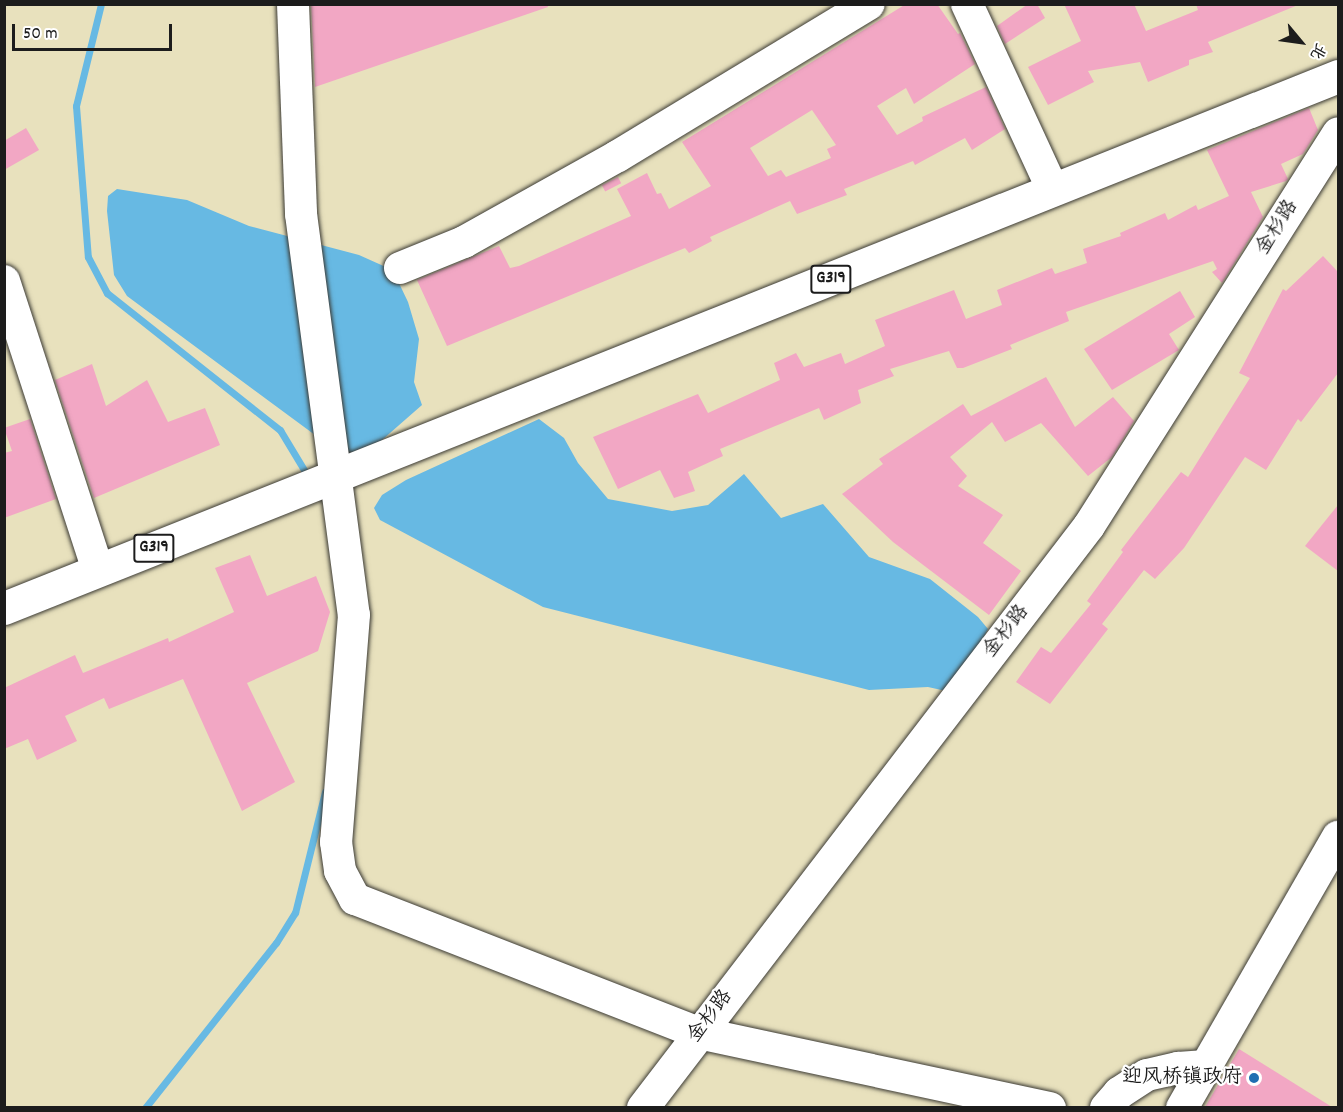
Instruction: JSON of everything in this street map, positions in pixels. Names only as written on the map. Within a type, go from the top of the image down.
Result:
[{"type":"highway","name":"G319","points":[[4,608],[1338,76]]},
{"type":"street","points":[[293,4],[301,214],[320,482],[354,615],[336,842],[340,871],[355,899],[699,1033],[1050,1107]]},
{"type":"street","points":[[400,268],[464,242],[598,167],[869,4]]},
{"type":"street","points":[[967,4],[1053,190]]},
{"type":"street","name":"金杉路","points":[[643,1107],[1089,526],[1338,133]]},
{"type":"street","points":[[4,281],[98,570]]},
{"type":"street","points":[[1182,1107],[1338,837]]},
{"type":"street","points":[[1106,1107],[1119,1093],[1147,1075],[1178,1068],[1206,1066]]},
{"type":"water","points":[[117,189],[187,200],[249,226],[359,255],[388,268],[397,279],[408,302],[419,339],[414,382],[422,405],[374,447],[346,454],[315,435],[127,296],[114,275],[107,211],[108,196]]},
{"type":"water","points":[[539,419],[564,438],[578,463],[608,499],[672,511],[708,505],[744,474],[781,518],[823,504],[869,557],[930,579],[978,617],[988,629],[977,650],[946,691],[928,687],[869,690],[543,607],[380,520],[374,508],[382,495],[406,480]]},
{"type":"building","points":[[311,4],[547,4],[548,7],[315,87]]},
{"type":"building","points":[[906,4],[937,4],[958,34],[960,33],[975,64],[914,104],[906,88],[877,106],[897,135],[923,121],[922,117],[986,87],[1005,129],[972,150],[965,138],[915,165],[913,161],[844,189],[847,195],[797,214],[790,201],[710,237],[712,241],[689,253],[685,248],[447,346],[417,280],[499,246],[510,268],[519,266],[631,216],[617,189],[647,173],[657,194],[661,193],[669,209],[711,186],[682,142]],"holes":[[[812,110],[836,145],[827,149],[831,158],[786,177],[781,170],[768,176],[750,148]]]},
{"type":"building","points":[[1028,4],[1037,4],[1045,18],[1005,44],[997,26]]},
{"type":"building","points":[[1064,4],[1134,4],[1146,31],[1198,10],[1196,4],[1298,5],[1208,42],[1213,52],[1189,60],[1189,65],[1148,82],[1140,62],[1088,71],[1094,82],[1048,105],[1028,67],[1081,41]]},
{"type":"building","points":[[1309,108],[1318,130],[1303,154],[1281,164],[1288,179],[1286,181],[1251,192],[1263,217],[1222,283],[1212,272],[1217,269],[1213,261],[1066,312],[1069,321],[1010,345],[1012,349],[963,368],[957,368],[949,351],[890,369],[894,376],[858,390],[861,403],[824,420],[819,408],[720,449],[723,456],[688,472],[695,491],[674,498],[660,470],[618,489],[593,437],[698,394],[708,413],[780,380],[774,363],[796,353],[804,367],[841,353],[845,364],[885,346],[875,320],[954,290],[966,319],[1002,305],[997,290],[1052,268],[1055,274],[1087,263],[1083,249],[1121,236],[1120,233],[1165,213],[1168,220],[1196,205],[1198,210],[1229,196],[1207,150]]},
{"type":"building","points":[[26,128],[39,150],[4,170],[4,141]]},
{"type":"building","points":[[618,177],[621,183],[605,191],[602,185]]},
{"type":"building","points":[[1323,256],[1338,272],[1338,373],[1301,422],[1298,419],[1266,470],[1245,457],[1184,548],[1155,579],[1144,570],[1102,624],[1108,629],[1050,704],[1016,682],[1041,647],[1051,653],[1091,604],[1087,601],[1123,552],[1121,550],[1181,472],[1188,477],[1250,378],[1239,373],[1283,289],[1286,291]]},
{"type":"building","points":[[1180,291],[1195,317],[1169,334],[1179,350],[1112,390],[1084,349]]},
{"type":"building","points":[[92,364],[106,406],[147,380],[168,422],[205,408],[220,445],[94,498],[55,380]]},
{"type":"building","points":[[1046,377],[1075,427],[1113,397],[1134,421],[1112,457],[1088,476],[1041,423],[1005,442],[992,422],[950,457],[967,476],[958,486],[1003,515],[983,543],[1021,571],[989,615],[893,542],[842,494],[883,464],[879,459],[963,404],[971,416]]},
{"type":"building","points":[[30,419],[56,499],[4,518],[4,453],[12,451],[4,428]]},
{"type":"building","points":[[1338,505],[1338,571],[1305,546]]},
{"type":"building","points":[[250,555],[267,596],[316,576],[330,612],[318,651],[247,683],[295,782],[242,811],[183,679],[109,709],[104,698],[65,716],[77,741],[37,760],[28,739],[4,749],[4,688],[75,655],[83,673],[168,638],[169,642],[234,612],[215,568]]},
{"type":"building","name":"迎风桥镇政府","points":[[1239,1049],[1332,1107],[1205,1107]]},
{"type":"waterway","points":[[101,4],[76,106],[88,257],[107,293],[280,430],[309,478]]},
{"type":"waterway","points":[[145,1108],[276,943],[295,913],[325,792]]},
{"type":"place","name":"迎风桥镇政府","points":[[1254,1078]]}]
